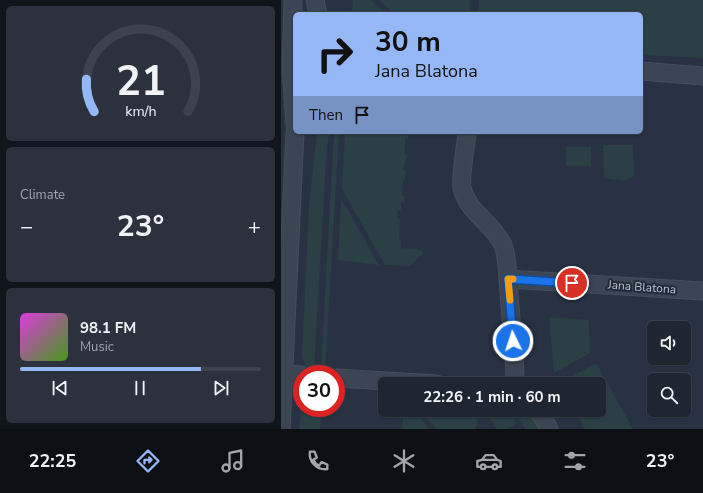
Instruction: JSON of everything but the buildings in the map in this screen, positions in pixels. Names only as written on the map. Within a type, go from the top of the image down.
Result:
[{"type":"street","points":[[293,0],[291,69],[293,97]]},
{"type":"street","points":[[315,0],[318,12]]},
{"type":"street","points":[[319,12],[321,0]]},
{"type":"street","points":[[643,72],[703,76]]},
{"type":"street","points":[[467,134],[462,186],[466,199],[472,210],[494,232],[503,246],[508,279],[515,377]]},
{"type":"street","points":[[281,429],[285,374],[287,192],[297,136]]},
{"type":"street","name":"Jana Blatona","points":[[508,279],[703,291]]},
{"type":"street","points":[[285,374],[293,374]]},
{"type":"street","points":[[345,379],[378,380]]},
{"type":"street","points":[[543,417],[549,429]]},
{"type":"green space","points":[[353,0],[371,0],[384,12],[352,12]]},
{"type":"green space","points":[[379,0],[470,0],[469,12],[392,12]]},
{"type":"green space","points":[[479,0],[703,0],[703,58],[643,55],[643,12],[478,12]]},
{"type":"green space","points":[[317,134],[330,134],[327,146],[314,365],[306,365],[302,357],[309,205]]},
{"type":"green space","points":[[335,134],[339,134],[325,365],[321,365],[333,148]]},
{"type":"green space","points":[[345,134],[408,134],[408,138],[405,139],[405,155],[407,155],[403,170],[406,171],[405,180],[403,180],[402,196],[404,196],[404,202],[401,203],[401,210],[398,210],[397,219],[400,219],[399,241],[401,241],[401,248],[422,250],[423,254],[409,266],[385,265],[342,189]]},
{"type":"green space","points":[[603,145],[633,145],[634,176],[625,181],[604,178]]},
{"type":"green space","points":[[566,147],[591,147],[591,166],[566,166]]},
{"type":"green space","points":[[341,198],[379,265],[338,260]]},
{"type":"green space","points":[[549,317],[589,320],[590,353],[554,373]]},
{"type":"green space","points":[[596,363],[604,377],[571,377]]},
{"type":"green space","points":[[606,381],[633,429],[585,429],[579,417],[606,417]]},
{"type":"green space","points":[[300,417],[321,417],[320,429],[299,429]]},
{"type":"green space","points":[[403,417],[420,417],[429,429],[402,429]]},
{"type":"green space","points":[[427,417],[477,417],[478,422],[475,429],[436,429]]},
{"type":"green space","points":[[512,417],[516,424],[507,429],[497,429],[490,418]]},
{"type":"green space","points":[[518,417],[534,417],[543,429],[525,429]]},
{"type":"slow traffic","points":[[510,300],[508,279],[513,279]]},
{"type":"route","points":[[513,341],[508,279],[572,283]]}]
